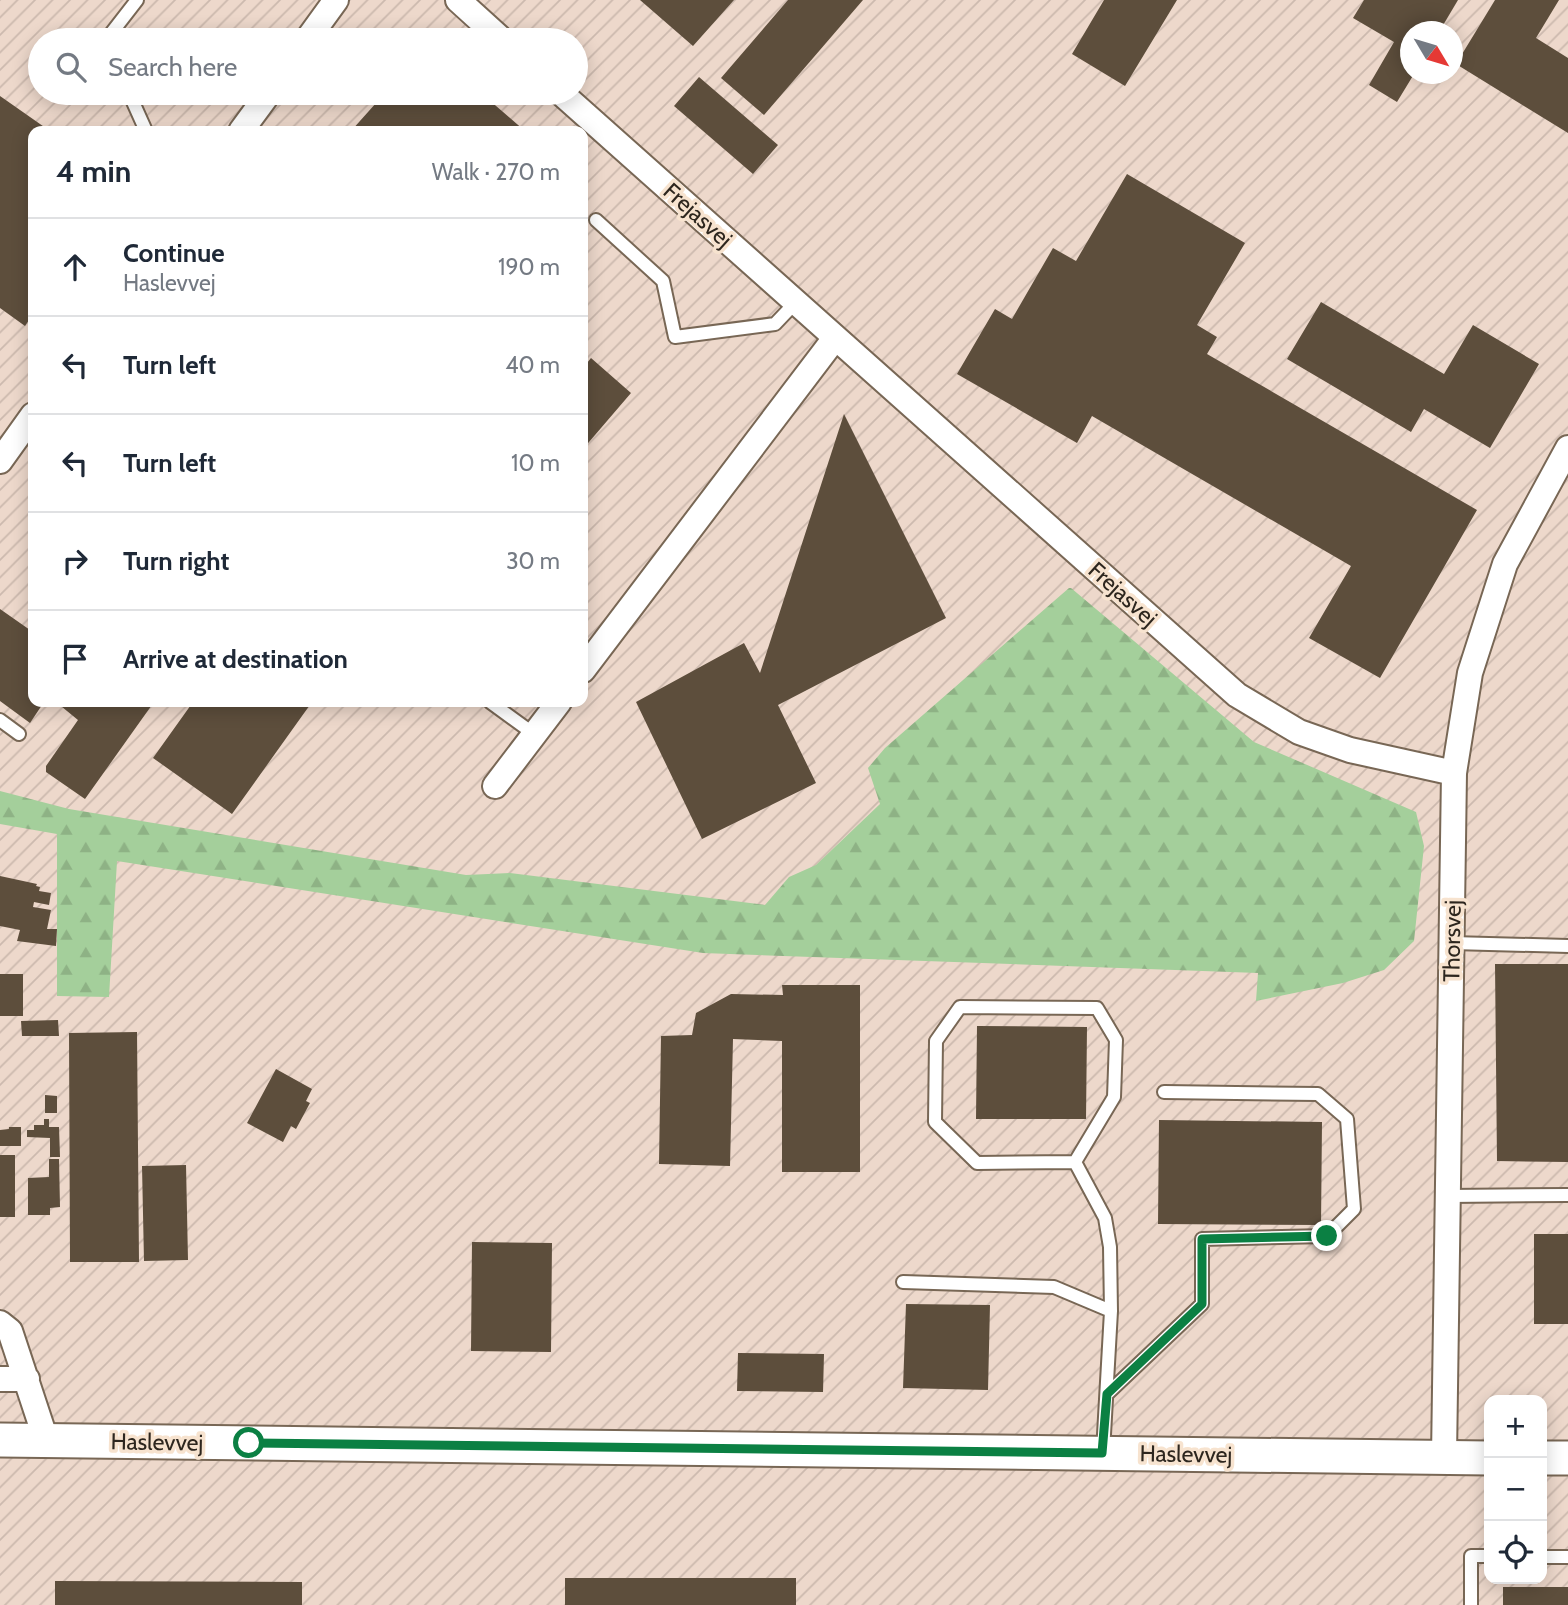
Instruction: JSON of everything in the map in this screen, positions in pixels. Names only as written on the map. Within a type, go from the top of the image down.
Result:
[{"type":"street","points":[[316,28],[336,0]]},
{"type":"street","points":[[465,2],[490,28]]},
{"type":"street","points":[[244,126],[260,105]]},
{"type":"street","name":"Frejasvej","points":[[574,105],[1237,695],[1299,732],[1337,745],[1454,773]]},
{"type":"street","points":[[588,663],[835,338]]},
{"type":"street","points":[[0,461],[28,422]]},
{"type":"street","name":"Thorsvej","points":[[1444,1457],[1454,773],[1470,673],[1505,564],[1568,448]]},
{"type":"street","points":[[495,786],[555,707]]},
{"type":"street","points":[[0,1323],[10,1331],[46,1440]]},
{"type":"street","points":[[0,1379],[27,1379]]},
{"type":"street","name":"Haslevvej","points":[[0,1440],[1484,1458]]},
{"type":"street","points":[[1547,1458],[1568,1458]]},
{"type":"lane","points":[[115,28],[137,0]]},
{"type":"lane","points":[[134,105],[144,126]]},
{"type":"lane","points":[[596,220],[663,281],[675,337],[775,324],[796,302]]},
{"type":"lane","points":[[498,707],[534,734]]},
{"type":"lane","points":[[0,720],[19,734]]},
{"type":"lane","points":[[1452,943],[1568,946]]},
{"type":"lane","points":[[960,1007],[1097,1008],[1116,1040],[1114,1097],[1075,1162],[977,1163],[935,1122],[936,1041],[960,1007]]},
{"type":"lane","points":[[1107,1394],[1202,1304],[1202,1239],[1327,1236],[1354,1209],[1347,1119],[1318,1094],[1164,1092]]},
{"type":"lane","points":[[1075,1162],[1105,1218],[1110,1247],[1111,1311],[1102,1453]]},
{"type":"lane","points":[[1448,1196],[1568,1195]]},
{"type":"lane","points":[[903,1282],[1054,1287],[1111,1311]]},
{"type":"lane","points":[[1471,1605],[1471,1556],[1484,1556]]},
{"type":"lane","points":[[1547,1557],[1568,1557]]},
{"type":"shaded area","points":[[0,0],[1568,0],[1568,1605],[0,1605]]},
{"type":"green space","points":[[1069,588],[1254,742],[1416,812],[1424,846],[1414,941],[1384,970],[1343,983],[1256,1001],[1258,973],[703,953],[117,861],[109,997],[57,996],[57,834],[0,824],[0,791],[69,809],[466,875],[510,873],[765,905],[789,877],[816,865],[880,804],[868,768],[885,748]]},
{"type":"building","points":[[640,0],[734,0],[693,46]]},
{"type":"building","points":[[788,0],[863,0],[764,115],[721,78]]},
{"type":"building","points":[[1104,0],[1177,0],[1125,86],[1072,54]]},
{"type":"building","points":[[1364,0],[1458,0],[1446,21],[1400,21],[1400,84],[1408,84],[1397,102],[1369,85],[1394,42],[1353,18]]},
{"type":"building","points":[[1495,0],[1559,0],[1536,38],[1568,58],[1568,133],[1463,68],[1463,53]]},
{"type":"building","points":[[699,77],[778,145],[753,174],[674,106]]},
{"type":"building","points":[[0,96],[43,126],[28,126],[28,322],[25,326],[0,308]]},
{"type":"building","points":[[374,105],[495,105],[519,126],[355,126]]},
{"type":"building","points":[[1127,174],[1245,243],[1197,325],[1217,337],[1207,354],[1477,510],[1380,678],[1309,638],[1351,566],[1092,416],[1077,443],[957,374],[995,309],[1012,319],[1053,248],[1076,261]]},
{"type":"building","points":[[1321,302],[1444,374],[1473,325],[1539,364],[1490,448],[1424,409],[1411,432],[1287,359]]},
{"type":"building","points":[[591,358],[631,393],[588,443],[588,362]]},
{"type":"building","points":[[844,414],[946,618],[778,705],[816,783],[702,839],[636,702],[744,643],[760,673]]},
{"type":"building","points":[[0,609],[28,629],[28,707],[41,707],[30,723],[0,701]]},
{"type":"building","points":[[62,707],[150,707],[85,799],[46,772],[46,766],[78,720]]},
{"type":"building","points":[[189,707],[308,707],[232,814],[153,758]]},
{"type":"building","points":[[0,876],[37,884],[39,891],[51,893],[49,905],[34,902],[33,907],[51,910],[47,929],[57,929],[56,946],[17,941],[20,930],[0,926]]},
{"type":"building","points":[[1495,964],[1568,964],[1568,1162],[1497,1161]]},
{"type":"building","points":[[0,974],[23,974],[23,1016],[0,1016]]},
{"type":"building","points":[[782,985],[860,985],[860,1172],[782,1172],[782,1041],[733,1039],[730,1166],[659,1164],[661,1036],[692,1035],[696,1013],[731,994],[783,995]]},
{"type":"building","points":[[58,1020],[59,1036],[22,1036],[21,1021]]},
{"type":"building","points":[[977,1026],[1087,1027],[1086,1119],[976,1119]]},
{"type":"building","points":[[137,1032],[139,1262],[70,1262],[69,1033]]},
{"type":"building","points":[[276,1069],[312,1089],[306,1101],[310,1103],[296,1129],[291,1126],[283,1142],[247,1123]]},
{"type":"building","points":[[45,1095],[57,1096],[57,1113],[45,1113]]},
{"type":"building","points":[[44,1119],[49,1119],[49,1127],[59,1127],[60,1157],[50,1157],[50,1138],[27,1137],[27,1130],[34,1130],[34,1125],[44,1125]]},
{"type":"building","points":[[1159,1120],[1322,1122],[1321,1225],[1158,1224]]},
{"type":"building","points":[[21,1127],[21,1146],[0,1146],[0,1130]]},
{"type":"building","points":[[0,1155],[15,1155],[15,1217],[0,1217]]},
{"type":"building","points":[[49,1159],[59,1159],[60,1207],[50,1208],[50,1215],[28,1215],[28,1178],[49,1177]]},
{"type":"building","points":[[186,1165],[188,1260],[144,1261],[142,1166]]},
{"type":"building","points":[[1534,1234],[1568,1234],[1568,1324],[1534,1324]]},
{"type":"building","points":[[472,1242],[552,1243],[551,1352],[471,1351]]},
{"type":"building","points":[[906,1304],[990,1305],[988,1390],[903,1388]]},
{"type":"building","points":[[738,1353],[824,1354],[823,1392],[737,1391]]},
{"type":"building","points":[[565,1578],[796,1578],[796,1605],[565,1605]]},
{"type":"building","points":[[55,1581],[302,1582],[302,1605],[55,1605]]},
{"type":"building","points":[[1503,1587],[1568,1587],[1568,1605],[1503,1605]]},
{"type":"route","points":[[249,1443],[1102,1453],[1107,1394],[1202,1304],[1202,1239],[1327,1236]]}]
